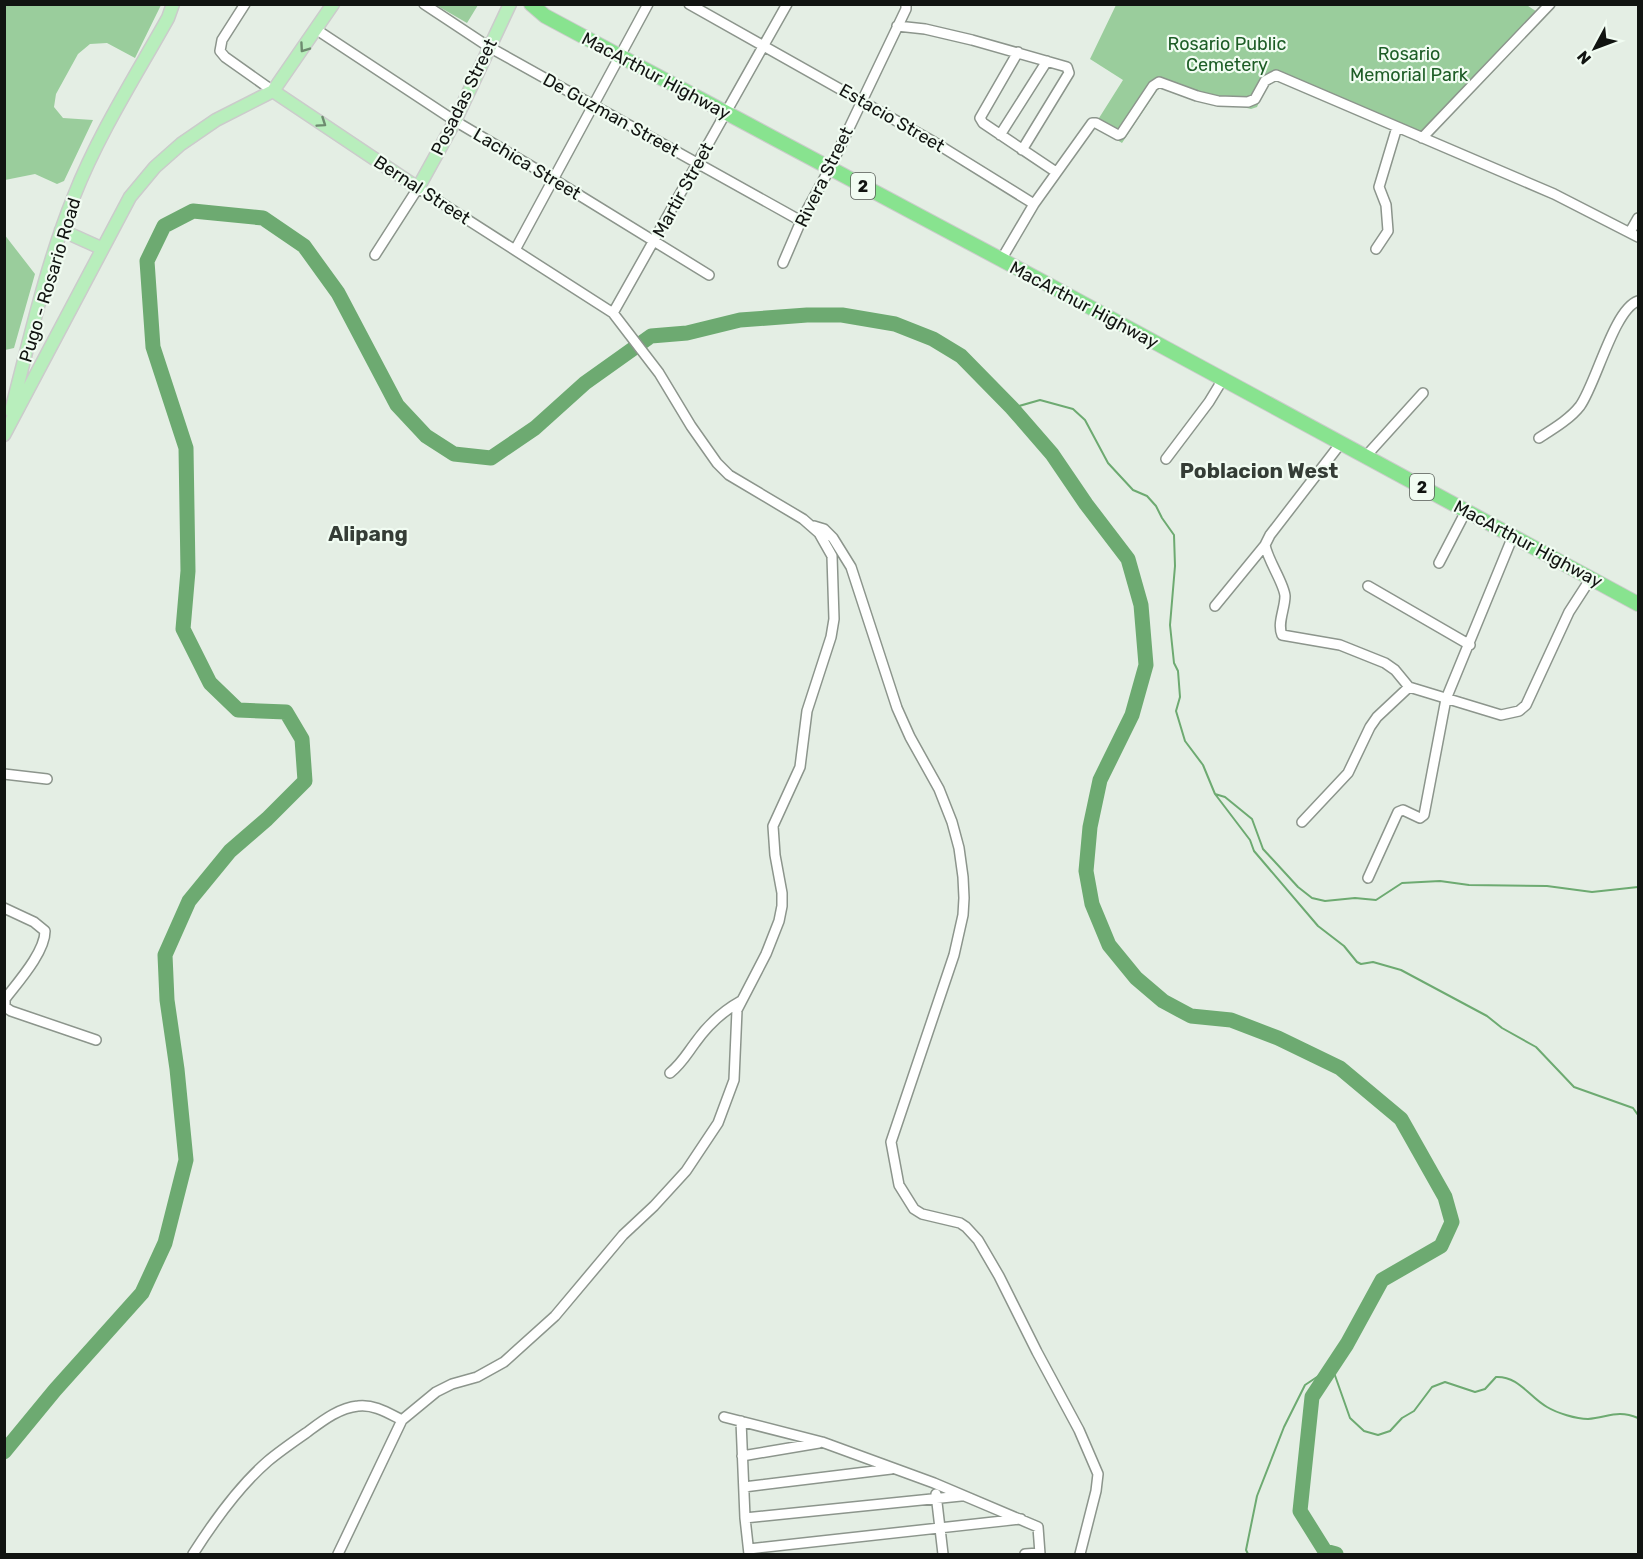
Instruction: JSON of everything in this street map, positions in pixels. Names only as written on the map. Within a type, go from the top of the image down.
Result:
[{"type":"highway","name":"MacArthur Highway","points":[[531,4],[545,16],[1638,604]]},
{"type":"main road","name":"Pugo - Rosario Road","points":[[5,434],[61,230],[78,186],[110,118],[168,18],[173,4]]},
{"type":"main road","points":[[273,91],[333,4]]},
{"type":"main road","name":"Posadas Street","points":[[418,188],[455,121],[510,4]]},
{"type":"main road","name":"Pugo - Rosario Road","points":[[5,434],[129,196],[154,167],[181,144],[216,120],[273,91]]},
{"type":"main road","name":"Bernal Street","points":[[273,91],[418,188]]},
{"type":"main road","points":[[61,230],[101,248]]},
{"type":"street","name":"Bernal Street","points":[[245,4],[222,40],[220,48],[222,54],[273,91]]},
{"type":"street","name":"De Guzman Street","points":[[423,4],[489,47],[801,221]]},
{"type":"street","points":[[515,250],[648,4]]},
{"type":"street","name":"Estacio Street","points":[[689,4],[934,142],[1035,204]]},
{"type":"street","name":"Martir Street","points":[[613,313],[787,4]]},
{"type":"street","name":"Rivera Street","points":[[783,263],[801,221],[830,168],[906,9],[906,4]]},
{"type":"street","points":[[1422,138],[1546,6]]},
{"type":"street","points":[[897,26],[925,29],[1065,65],[1069,74],[1022,150]]},
{"type":"street","name":"Lachica Street","points":[[316,30],[455,121],[553,178],[709,275]]},
{"type":"street","points":[[1018,52],[980,116],[983,123],[1056,172]]},
{"type":"street","points":[[1000,135],[1047,60]]},
{"type":"street","points":[[1001,260],[1056,172],[1092,123],[1118,135],[1121,134],[1153,86],[1159,82],[1197,96],[1248,102],[1255,99],[1269,78],[1280,75],[1564,198],[1634,234],[1638,218]]},
{"type":"street","points":[[1376,249],[1388,231],[1386,205],[1379,187],[1397,127]]},
{"type":"street","name":"Bernal Street","points":[[418,188],[613,313],[659,373],[717,463],[729,475],[814,526],[824,529],[833,538],[851,567],[897,708],[910,737],[939,789],[952,822],[963,877],[963,915],[954,955],[891,1142],[892,1155],[899,1185],[914,1209],[922,1215],[960,1223],[978,1240],[1079,1430],[1098,1474],[1080,1554]]},
{"type":"street","points":[[375,255],[418,188]]},
{"type":"street","points":[[1539,438],[1559,425],[1582,404],[1613,333],[1632,304],[1638,301]]},
{"type":"street","points":[[1166,459],[1209,402],[1223,379]]},
{"type":"street","points":[[1366,456],[1423,393]]},
{"type":"street","points":[[1215,606],[1265,545],[1267,538],[1341,443]]},
{"type":"street","points":[[1439,563],[1466,511]]},
{"type":"street","points":[[338,1554],[402,1420],[436,1392],[452,1384],[477,1377],[504,1362],[555,1316],[623,1235],[686,1171],[712,1132],[727,1100],[734,1080],[737,1010],[766,954],[779,921],[782,906],[773,826],[800,768],[807,711],[831,637],[834,619],[832,556],[827,544],[814,526]]},
{"type":"street","points":[[1368,878],[1398,812],[1403,810],[1420,818],[1424,816],[1446,699],[1513,536]]},
{"type":"street","points":[[1265,545],[1269,561],[1285,594],[1280,628],[1282,635],[1340,645],[1385,663],[1395,670],[1409,687],[1501,715],[1520,711],[1526,705],[1569,612],[1591,578]]},
{"type":"street","points":[[1368,586],[1470,645]]},
{"type":"street","points":[[1302,822],[1348,773],[1377,717],[1409,687]]},
{"type":"street","points":[[4,774],[46,779]]},
{"type":"street","points":[[4,908],[33,922],[45,931],[40,949],[5,999],[5,1007],[96,1040]]},
{"type":"street","points":[[670,1073],[682,1063],[708,1027],[721,1014],[741,1000]]},
{"type":"street","points":[[193,1554],[234,1496],[250,1479],[269,1461],[327,1418],[344,1409],[366,1406],[377,1408],[402,1420]]},
{"type":"street","points":[[724,1416],[822,1442],[1022,1519],[1038,1527],[1040,1554],[1025,1554]]},
{"type":"street","points":[[741,1421],[745,1518],[749,1552],[1022,1519]]},
{"type":"street","points":[[742,1456],[822,1442]]},
{"type":"street","points":[[744,1487],[894,1469]]},
{"type":"street","points":[[934,1484],[943,1554]]},
{"type":"street","points":[[745,1518],[964,1495]]},
{"type":"green space","points":[[5,4],[161,5],[135,58],[107,43],[90,44],[78,54],[56,94],[54,107],[63,118],[93,120],[64,181],[57,184],[35,174],[5,180]]},
{"type":"green space","points":[[1525,4],[1542,15],[1425,136],[1279,72],[1268,82],[1257,107],[1251,109],[1169,89],[1158,89],[1122,143],[1094,126],[1123,80],[1090,59],[1116,5]]},
{"type":"green space","points":[[436,5],[478,5],[467,23]]},
{"type":"green space","points":[[4,234],[35,274],[14,348],[5,350]]},
{"type":"waterway","points":[[4,1452],[55,1390],[142,1293],[165,1243],[186,1160],[167,1000],[165,955],[189,901],[230,851],[267,819],[305,781],[302,739],[286,712],[238,710],[210,683],[183,629],[188,571],[186,448],[153,347],[147,261],[164,226],[193,211],[263,218],[304,246],[338,293],[397,405],[426,436],[454,454],[491,458],[535,428],[585,383],[651,336],[687,333],[740,320],[807,315],[842,315],[895,324],[933,339],[961,356],[1012,408],[1052,454],[1128,559],[1141,605],[1146,665],[1132,715],[1100,780],[1090,827],[1086,871],[1092,904],[1109,945],[1136,978],[1163,1001],[1191,1016],[1231,1020],[1278,1038],[1340,1068],[1401,1119],[1445,1197],[1452,1222],[1441,1246],[1382,1280],[1347,1344],[1312,1397],[1300,1511],[1325,1551],[1336,1554]]},
{"type":"waterway","points":[[1012,408],[1040,400],[1073,409],[1085,420],[1108,463],[1133,490],[1147,496],[1174,535],[1175,566],[1170,625],[1180,697],[1176,711],[1185,741],[1203,765],[1215,794],[1250,840],[1254,851],[1318,926],[1344,946],[1357,962],[1361,964],[1373,962],[1401,970],[1487,1016],[1502,1028],[1536,1047],[1574,1087],[1633,1108],[1638,1115]]},
{"type":"waterway","points":[[1215,794],[1225,797],[1252,819],[1263,849],[1298,887],[1312,898],[1325,901],[1355,898],[1376,900],[1402,883],[1440,881],[1469,885],[1547,886],[1592,892],[1638,887]]},
{"type":"waterway","points":[[1248,1554],[1246,1550],[1257,1496],[1284,1427],[1305,1385],[1332,1367],[1350,1418],[1364,1431],[1378,1435],[1390,1431],[1402,1418],[1414,1411],[1432,1387],[1445,1382],[1475,1392],[1485,1389],[1496,1377],[1517,1383],[1547,1407],[1567,1415],[1588,1419],[1624,1414],[1638,1418]]},
{"type":"district","name":"Poblacion West","points":[[1259,470]]},
{"type":"district","name":"Alipang","points":[[368,533]]},
{"type":"park label","name":"Rosario Public Cemetery","points":[[1227,54]]},
{"type":"park label","name":"Rosario Memorial Park","points":[[1409,64]]}]
